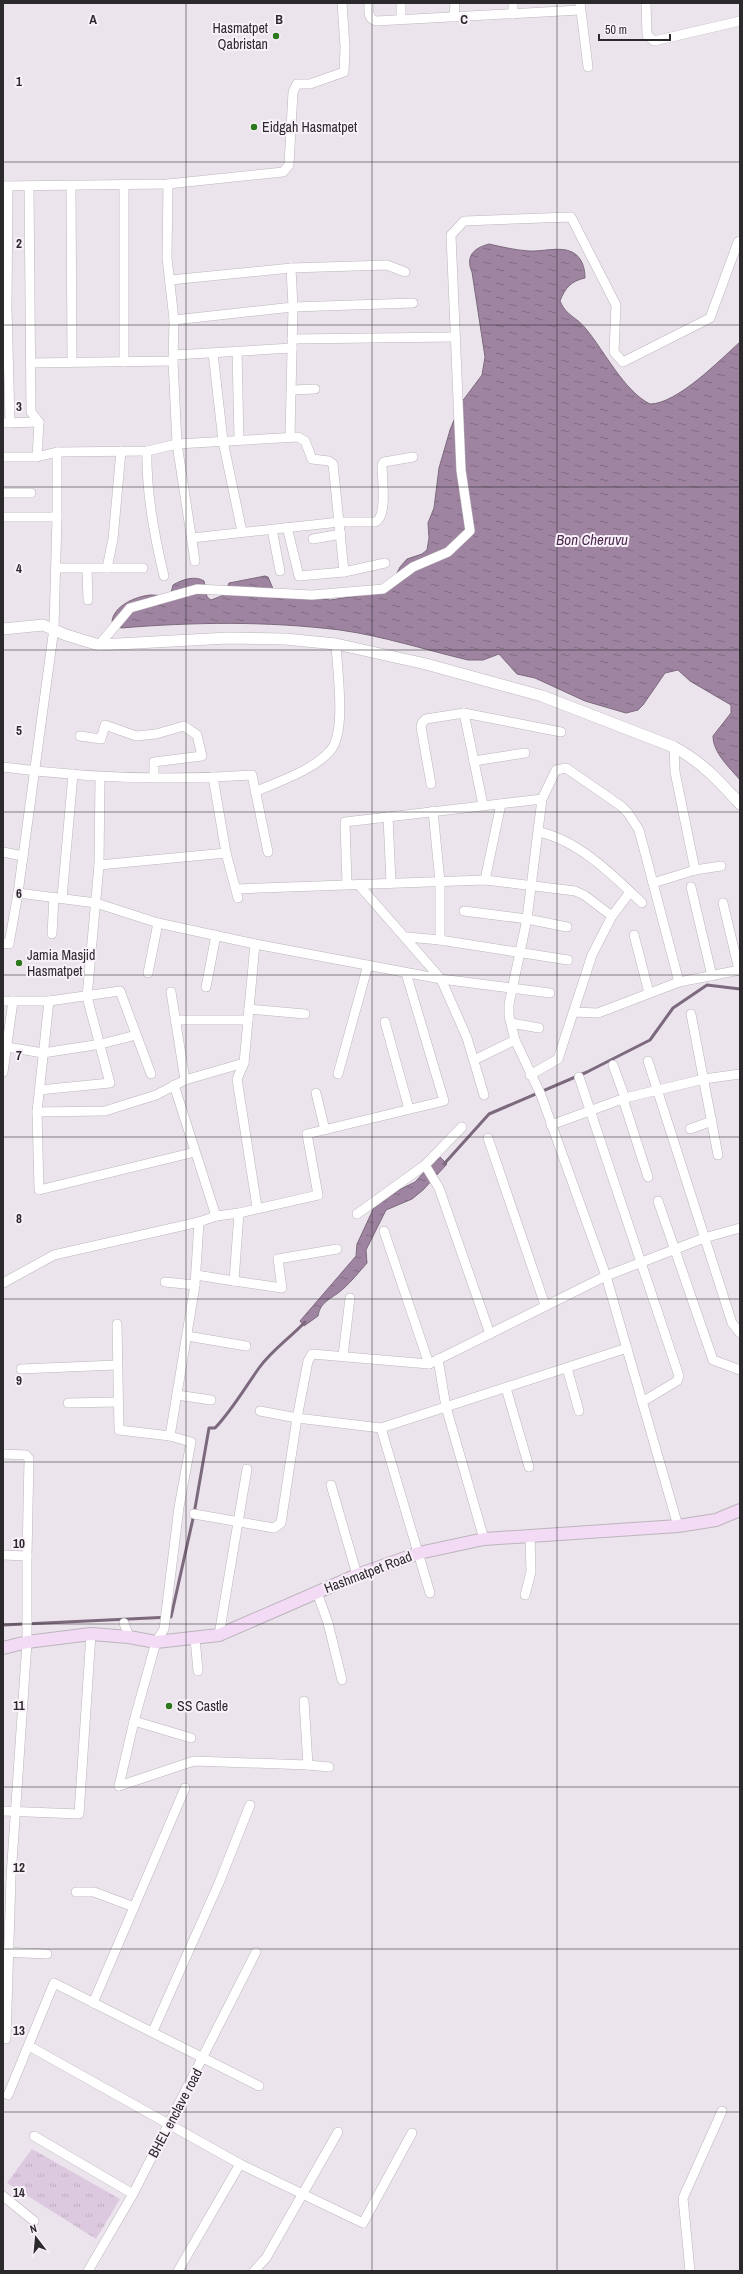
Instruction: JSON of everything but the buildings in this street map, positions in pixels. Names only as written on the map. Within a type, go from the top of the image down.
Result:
[{"type":"main road","name":"Hashmatpet Road","points":[[3,1648],[27,1642],[91,1634],[129,1637],[156,1642],[219,1635],[357,1575],[418,1552],[484,1539],[678,1526],[716,1520],[740,1510]]},
{"type":"street","points":[[39,422],[6,423],[5,186],[168,184],[282,172],[289,165],[293,92],[297,84],[310,84],[344,72],[345,47],[342,3]]},
{"type":"street","points":[[369,3],[369,14],[371,19],[376,21],[513,14],[580,7],[588,67]]},
{"type":"street","points":[[401,3],[401,20]]},
{"type":"street","points":[[454,17],[455,3]]},
{"type":"street","points":[[513,3],[513,14]]},
{"type":"street","points":[[646,3],[647,35],[654,41],[740,20]]},
{"type":"street","points":[[168,184],[168,258],[174,320],[173,358],[177,444],[195,562]]},
{"type":"street","points":[[124,185],[124,362]]},
{"type":"street","points":[[29,186],[31,412],[39,422],[37,457]]},
{"type":"street","points":[[71,186],[72,362]]},
{"type":"street","points":[[99,644],[130,608],[197,589],[312,595],[383,589],[413,567],[448,552],[470,531],[461,470],[451,235],[464,221],[571,217],[616,306],[614,352],[624,362],[710,318],[738,242],[740,241]]},
{"type":"street","points":[[170,280],[291,268],[387,264],[405,272]]},
{"type":"street","points":[[290,436],[293,307],[291,268]]},
{"type":"street","points":[[174,320],[293,307],[413,303]]},
{"type":"street","points":[[31,363],[124,362],[173,358],[292,344],[455,337]]},
{"type":"street","points":[[237,351],[239,440]]},
{"type":"street","points":[[212,353],[223,441],[242,532]]},
{"type":"street","points":[[292,390],[315,389]]},
{"type":"street","points":[[3,457],[37,457],[57,452],[147,450],[177,444],[290,436],[298,437],[304,441],[312,459],[316,462],[329,461],[333,464],[344,572]]},
{"type":"street","points":[[147,450],[146,477],[156,542],[164,576]]},
{"type":"street","points":[[107,568],[113,539],[121,451]]},
{"type":"street","points":[[3,943],[9,944],[18,893],[54,628],[57,452]]},
{"type":"street","points":[[192,538],[340,522],[375,522],[379,520],[383,513],[382,465],[389,460],[413,457]]},
{"type":"street","points":[[3,493],[31,493]]},
{"type":"street","points":[[3,517],[57,517]]},
{"type":"street","points":[[287,527],[299,576],[344,572],[385,563]]},
{"type":"street","points":[[272,529],[280,571]]},
{"type":"street","points":[[313,539],[341,534]]},
{"type":"street","points":[[56,568],[143,568]]},
{"type":"street","points":[[87,569],[88,600]]},
{"type":"street","points":[[3,629],[32,624],[43,625],[54,628],[66,635],[99,644],[228,638],[285,639],[336,644],[426,664],[542,696],[674,747],[693,757],[709,770],[740,804]]},
{"type":"street","points":[[255,792],[315,764],[330,751],[338,739],[340,723],[336,644]]},
{"type":"street","points":[[464,713],[482,805]]},
{"type":"street","points":[[431,784],[422,723],[426,719],[464,713],[561,732]]},
{"type":"street","points":[[80,736],[101,739],[105,725],[136,736],[156,734],[184,726],[197,735],[202,756],[154,762],[154,777]]},
{"type":"street","points":[[674,747],[675,772],[695,870]]},
{"type":"street","points":[[474,761],[525,753]]},
{"type":"street","points":[[3,767],[100,777],[213,777],[252,775],[268,852]]},
{"type":"street","points":[[678,1526],[606,1276],[541,1095],[530,1075],[515,1040],[511,1023],[509,1004],[527,919],[542,799],[556,770],[566,768],[621,806],[631,817],[639,830],[679,982]]},
{"type":"street","points":[[52,934],[73,774]]},
{"type":"street","points":[[39,1090],[110,1083],[101,1044],[87,997],[99,865],[100,777]]},
{"type":"street","points":[[213,777],[226,853],[237,893],[347,884],[484,880],[575,891],[584,895],[612,916]]},
{"type":"street","points":[[347,884],[345,822],[542,799]]},
{"type":"street","points":[[484,880],[501,804]]},
{"type":"street","points":[[433,811],[440,882],[440,940]]},
{"type":"street","points":[[388,817],[391,883]]},
{"type":"street","points":[[539,832],[555,835],[574,845],[642,903]]},
{"type":"street","points":[[3,852],[23,856]]},
{"type":"street","points":[[99,865],[226,853]]},
{"type":"street","points":[[653,883],[695,870],[721,866]]},
{"type":"street","points":[[358,884],[407,937],[441,979],[467,1038],[484,1095]]},
{"type":"street","points":[[691,887],[712,976]]},
{"type":"street","points":[[530,1075],[558,1059],[592,955],[612,916],[630,892]]},
{"type":"street","points":[[18,893],[96,902],[158,923],[255,944],[406,973],[550,993]]},
{"type":"street","points":[[573,1012],[598,1013],[679,982],[740,970],[723,903]]},
{"type":"street","points":[[464,911],[527,919],[567,927]]},
{"type":"street","points":[[148,973],[158,923]]},
{"type":"street","points":[[206,987],[216,935]]},
{"type":"street","points":[[634,935],[649,993]]},
{"type":"street","points":[[407,937],[440,940],[519,954],[568,960]]},
{"type":"street","points":[[255,944],[244,1063],[237,1079],[257,1207]]},
{"type":"street","points":[[338,1074],[368,965]]},
{"type":"street","points":[[3,1283],[54,1255],[199,1222],[216,1216],[318,1195],[307,1134],[444,1101],[406,973]]},
{"type":"street","points":[[3,1001],[49,1001],[87,997],[120,991],[151,1074]]},
{"type":"street","points":[[171,992],[186,1080]]},
{"type":"street","points":[[49,1001],[37,1112],[39,1190],[196,1152]]},
{"type":"street","points":[[3,1072],[13,1002]]},
{"type":"street","points":[[249,1009],[305,1014]]},
{"type":"street","points":[[691,1014],[718,1155]]},
{"type":"street","points":[[175,1020],[248,1020]]},
{"type":"street","points":[[385,1022],[409,1109]]},
{"type":"street","points":[[511,1023],[539,1028]]},
{"type":"street","points":[[7,1047],[43,1053],[101,1044],[136,1035]]},
{"type":"street","points":[[474,1060],[515,1040]]},
{"type":"street","points":[[648,1062],[732,1323],[740,1333]]},
{"type":"street","points":[[37,1112],[105,1111],[156,1095],[186,1080],[244,1063]]},
{"type":"street","points":[[612,1065],[648,1177]]},
{"type":"street","points":[[551,1125],[624,1099],[656,1090],[704,1079],[740,1074]]},
{"type":"street","points":[[579,1077],[592,1111],[643,1263],[679,1378],[642,1402]]},
{"type":"street","points":[[174,1086],[216,1216]]},
{"type":"street","points":[[316,1093],[325,1130]]},
{"type":"street","points":[[690,1129],[712,1121]]},
{"type":"street","points":[[357,1214],[425,1165],[462,1127]]},
{"type":"street","points":[[488,1138],[545,1305]]},
{"type":"street","points":[[425,1165],[439,1188],[490,1334]]},
{"type":"street","points":[[658,1201],[713,1360],[740,1370]]},
{"type":"street","points":[[234,1281],[239,1212]]},
{"type":"street","points":[[170,1436],[195,1285],[199,1222]]},
{"type":"street","points":[[194,1514],[274,1528],[281,1523],[297,1418],[308,1360],[312,1354],[429,1364],[606,1276],[643,1263],[704,1238],[739,1230]]},
{"type":"street","points":[[384,1231],[429,1364]]},
{"type":"street","points":[[196,1275],[282,1288],[278,1259],[337,1249]]},
{"type":"street","points":[[165,1282],[195,1285]]},
{"type":"street","points":[[342,1356],[350,1298]]},
{"type":"street","points":[[117,1324],[116,1365],[119,1430],[170,1436],[191,1442],[179,1507],[168,1610],[164,1630],[156,1642],[134,1721],[119,1786],[194,1761],[329,1767]]},
{"type":"street","points":[[187,1336],[246,1346]]},
{"type":"street","points":[[260,1411],[297,1418],[381,1428],[627,1348]]},
{"type":"street","points":[[438,1359],[446,1407],[484,1539]]},
{"type":"street","points":[[21,1369],[116,1365]]},
{"type":"street","points":[[567,1368],[579,1411]]},
{"type":"street","points":[[506,1388],[529,1467]]},
{"type":"street","points":[[177,1395],[211,1400]]},
{"type":"street","points":[[68,1403],[118,1402]]},
{"type":"street","points":[[381,1428],[430,1593]]},
{"type":"street","points":[[3,1454],[26,1455],[29,1459],[27,1556],[28,1630],[17,1811],[7,1876],[6,2039]]},
{"type":"street","points":[[219,1635],[247,1469]]},
{"type":"street","points":[[331,1485],[357,1575]]},
{"type":"street","points":[[524,1595],[531,1572],[530,1536]]},
{"type":"street","points":[[3,1555],[27,1556]]},
{"type":"street","points":[[317,1592],[328,1622],[342,1680]]},
{"type":"street","points":[[124,1623],[129,1637]]},
{"type":"street","points":[[3,1811],[79,1814],[91,1634]]},
{"type":"street","points":[[195,1638],[198,1670]]},
{"type":"street","points":[[304,1700],[308,1765]]},
{"type":"street","points":[[134,1721],[191,1738]]},
{"type":"street","points":[[93,2003],[185,1788]]},
{"type":"street","points":[[153,2031],[219,1883],[250,1805]]},
{"type":"street","points":[[76,1892],[94,1892],[134,1907]]},
{"type":"street","points":[[6,1952],[46,1954]]},
{"type":"street","name":"BHEL enclave road","points":[[88,2271],[133,2194],[167,2124],[203,2059],[256,1952]]},
{"type":"street","points":[[8,2095],[54,1983],[153,2031],[203,2059],[259,2086]]},
{"type":"street","points":[[29,2046],[240,2164],[363,2223],[412,2133]]},
{"type":"street","points":[[690,2271],[683,2198],[722,2111]]},
{"type":"street","points":[[254,2271],[266,2258],[338,2132]]},
{"type":"street","points":[[34,2136],[133,2194]]},
{"type":"street","points":[[178,2271],[240,2164]]},
{"type":"street","points":[[3,2196],[34,2221]]},
{"type":"green space","points":[[32,2149],[120,2199],[96,2239],[7,2183]]},
{"type":"water","name":"Bon Cheruvu","points":[[489,244],[529,251],[562,249],[575,254],[581,260],[584,267],[585,278],[572,283],[564,292],[560,301],[562,306],[586,329],[623,381],[641,398],[650,404],[661,402],[673,397],[685,389],[710,370],[740,342],[740,780],[719,754],[713,736],[731,713],[731,705],[690,681],[678,670],[665,673],[643,705],[638,710],[626,713],[585,701],[535,678],[517,674],[499,654],[483,660],[468,660],[372,636],[313,627],[230,623],[121,628],[112,622],[116,611],[126,603],[145,596],[153,595],[170,597],[173,585],[180,581],[192,578],[204,581],[207,597],[211,600],[224,595],[229,583],[265,576],[268,577],[274,591],[330,600],[363,595],[392,583],[400,567],[407,559],[422,554],[427,550],[429,538],[428,523],[434,508],[439,468],[450,430],[461,403],[482,375],[485,357],[470,266],[470,257],[475,250]]},
{"type":"water","points":[[439,1156],[447,1164],[423,1190],[412,1199],[386,1210],[366,1250],[367,1263],[346,1286],[321,1307],[318,1316],[304,1326],[300,1321],[356,1256],[357,1244],[377,1201],[415,1182]]},
{"type":"waterway","points":[[444,1164],[489,1114],[587,1072],[650,1040],[673,1008],[707,985],[740,989]]},
{"type":"waterway","points":[[3,1625],[171,1617],[194,1514],[209,1428],[215,1428],[264,1362],[305,1322]]},
{"type":"place","name":"Hasmatpet Qabristan","points":[[276,36]]},
{"type":"place","name":"Eidgah Hasmatpet","points":[[254,127]]},
{"type":"place","name":"Jamia Masjid Hasmatpet","points":[[19,963]]},
{"type":"place","name":"SS Castle","points":[[169,1706]]}]
